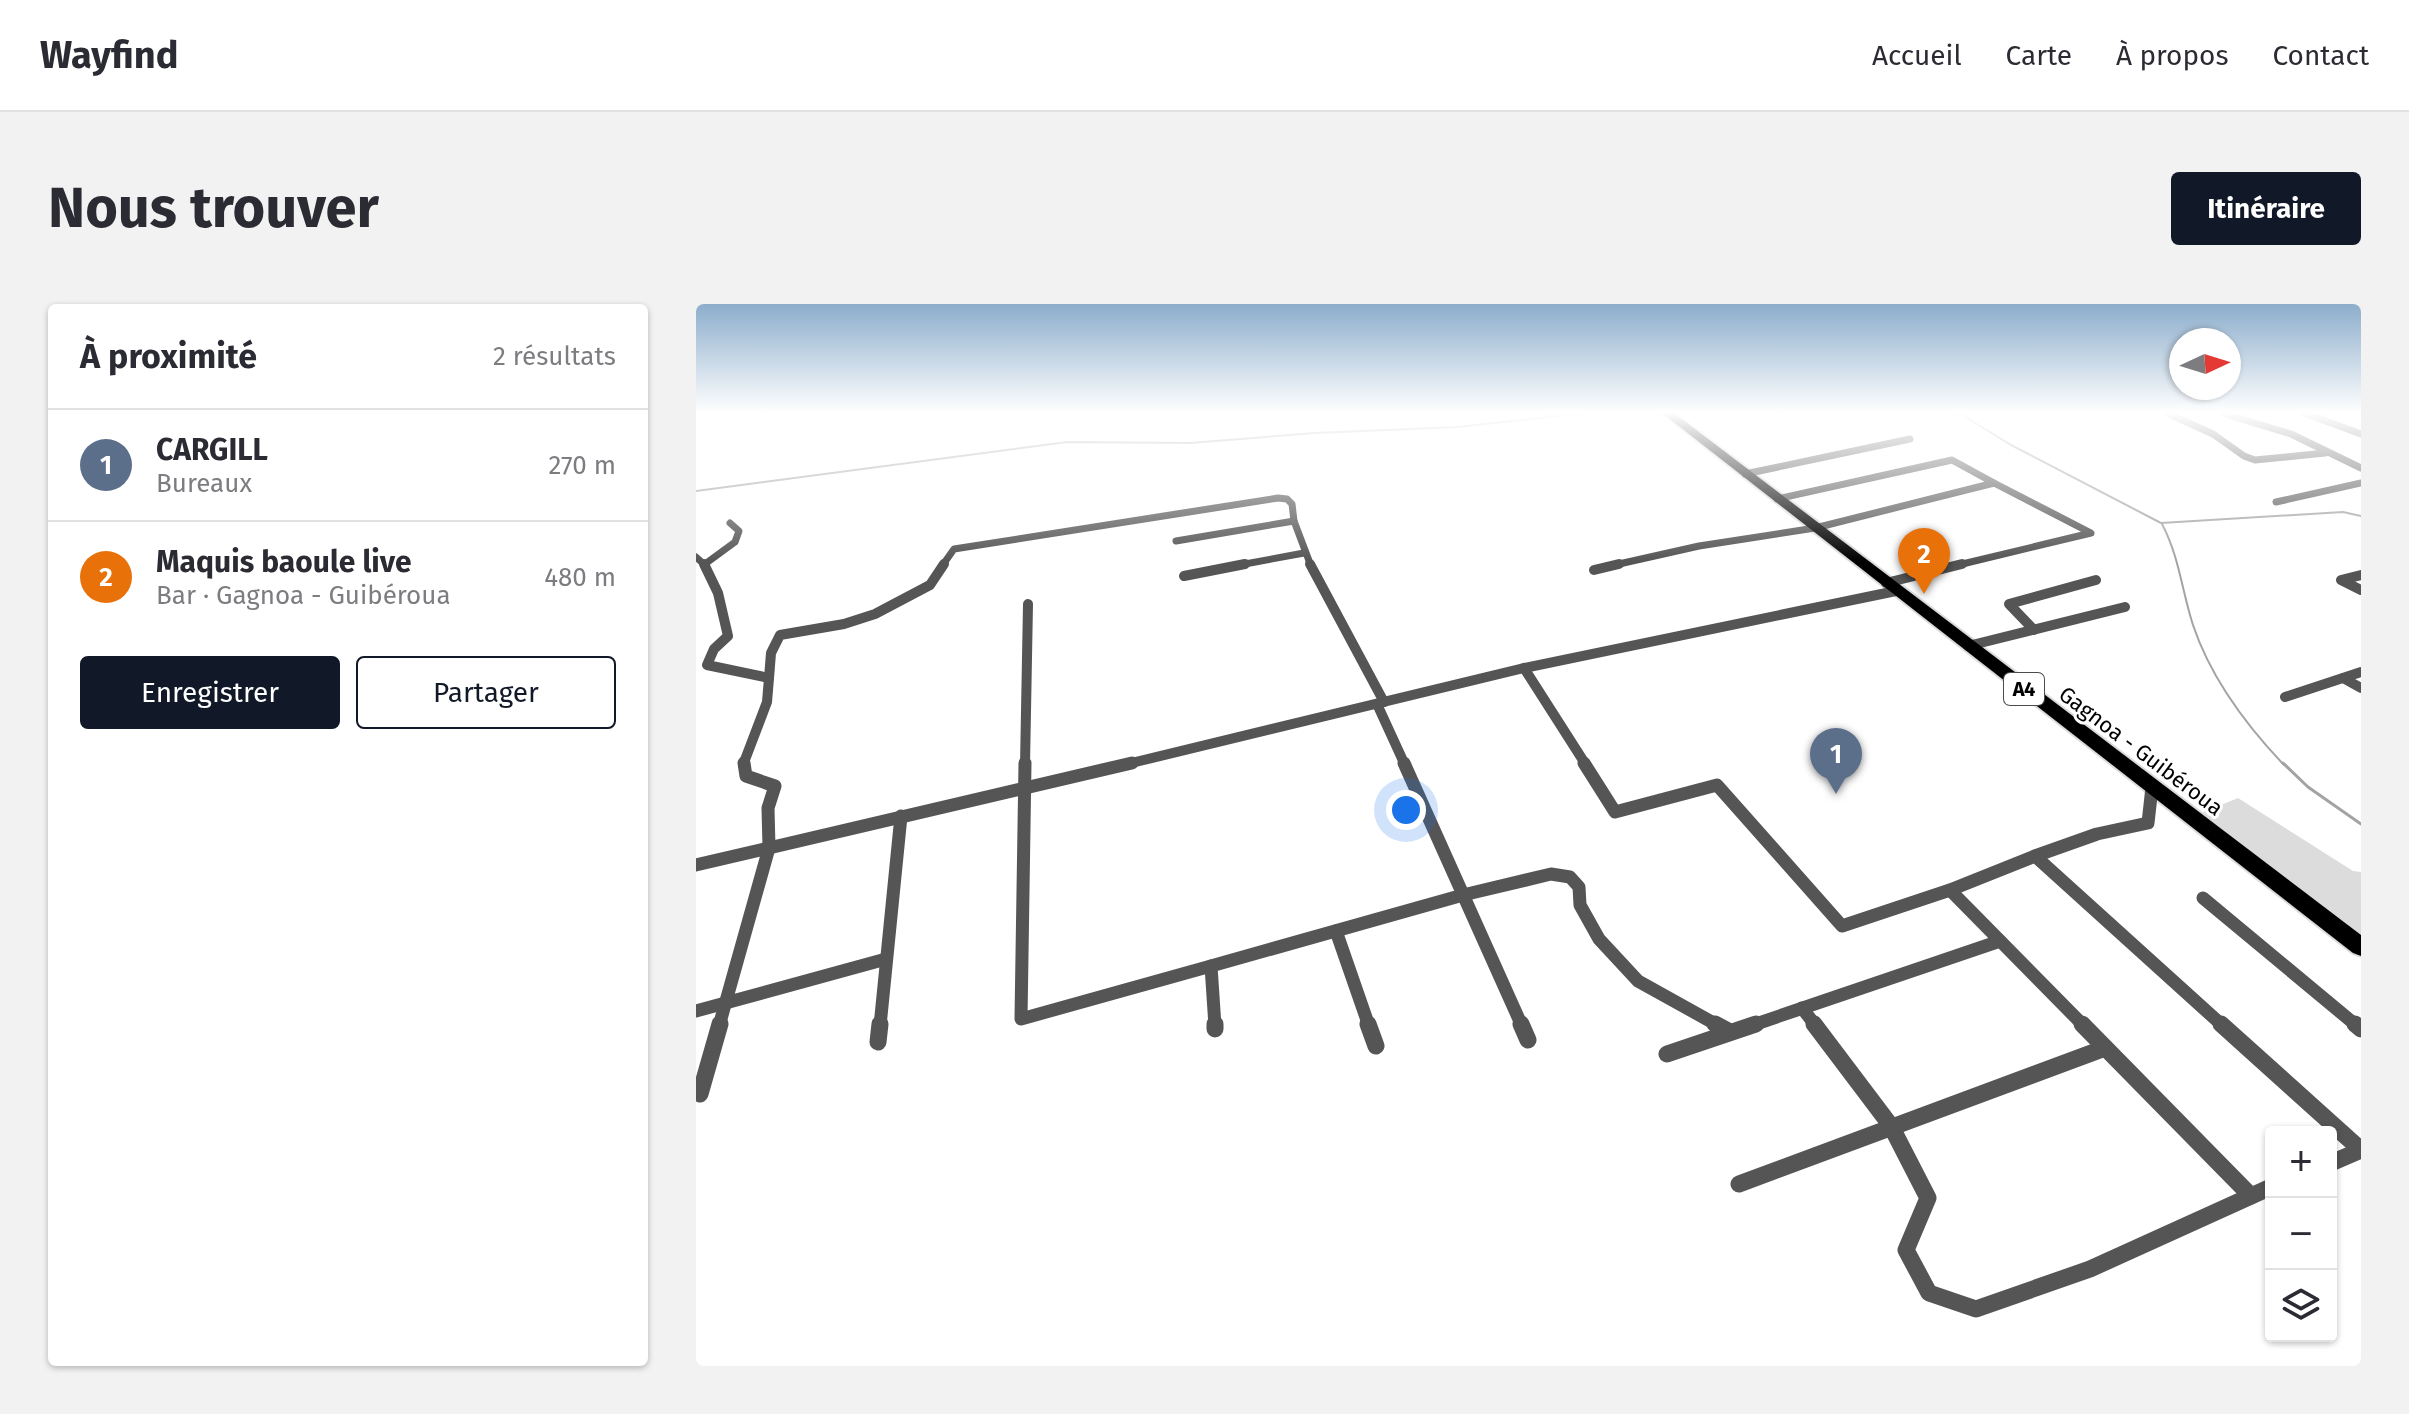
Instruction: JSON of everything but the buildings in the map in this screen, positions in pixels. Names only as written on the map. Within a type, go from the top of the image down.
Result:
[{"type":"main road","name":"Gagnoa - Guibéroua","points":[[1730,463],[2361,947]]},
{"type":"street","points":[[1745,474],[1799,463]]},
{"type":"street","points":[[1777,499],[1941,463]]},
{"type":"street","points":[[696,865],[1524,668],[1891,587],[2091,533],[1957,463]]},
{"type":"street","points":[[1594,570],[1699,546],[1815,528],[1994,483]]},
{"type":"street","points":[[2276,502],[2361,483]]},
{"type":"street","points":[[700,1094],[769,848],[768,808],[775,786],[746,776],[743,765],[767,702],[771,653],[780,635],[844,624],[875,614],[930,585],[954,549],[1278,498],[1287,499],[1292,504],[1304,553],[1380,703],[1528,1040]]},
{"type":"street","points":[[1176,541],[1294,521]]},
{"type":"street","points":[[730,523],[739,531],[735,542],[701,560],[728,636],[714,649],[707,665],[769,678]]},
{"type":"street","points":[[1184,576],[1304,553]]},
{"type":"street","points":[[2361,575],[2341,580],[2361,590]]},
{"type":"street","points":[[2034,630],[2009,604],[2096,580]]},
{"type":"street","points":[[1028,604],[1021,1019],[1463,895],[1551,874],[1570,877],[1579,887],[1580,905],[1599,939],[1638,981],[1730,1032]]},
{"type":"street","points":[[1968,646],[2125,607]]},
{"type":"street","points":[[1524,668],[1615,812],[1717,785],[1842,926],[1950,890],[2097,834],[2148,823],[2152,787]]},
{"type":"street","points":[[2285,697],[2361,672]]},
{"type":"street","points":[[2343,678],[2361,688]]},
{"type":"street","points":[[878,1042],[901,816]]},
{"type":"street","points":[[2035,856],[2361,1150],[2337,1160]]},
{"type":"street","points":[[1950,890],[2251,1196]]},
{"type":"street","points":[[2203,898],[2361,1029]]},
{"type":"street","points":[[1336,931],[1376,1046]]},
{"type":"street","points":[[1667,1054],[2000,941]]},
{"type":"street","points":[[696,1011],[886,959]]},
{"type":"street","points":[[1211,966],[1215,1029]]},
{"type":"street","points":[[1802,1008],[1891,1126],[1928,1198],[1906,1250],[1929,1293],[1976,1309],[2090,1269],[2265,1190]]},
{"type":"street","points":[[1739,1184],[2105,1048]]},
{"type":"shaded area","points":[[2238,798],[2353,871],[2361,872],[2361,944],[2194,816]]},
{"type":"waterway","points":[[696,491],[911,463]]},
{"type":"waterway","points":[[2045,463],[2161,523],[2343,512],[2361,516]]},
{"type":"waterway","points":[[2162,524],[2176,561],[2193,625],[2209,664],[2243,717],[2284,765]]},
{"type":"waterway","points":[[2283,763],[2308,787],[2361,824]]},
{"type":"place","name":"Maquis baoule live","points":[[1924,594]]},
{"type":"place","name":"CARGILL","points":[[1836,794]]}]
